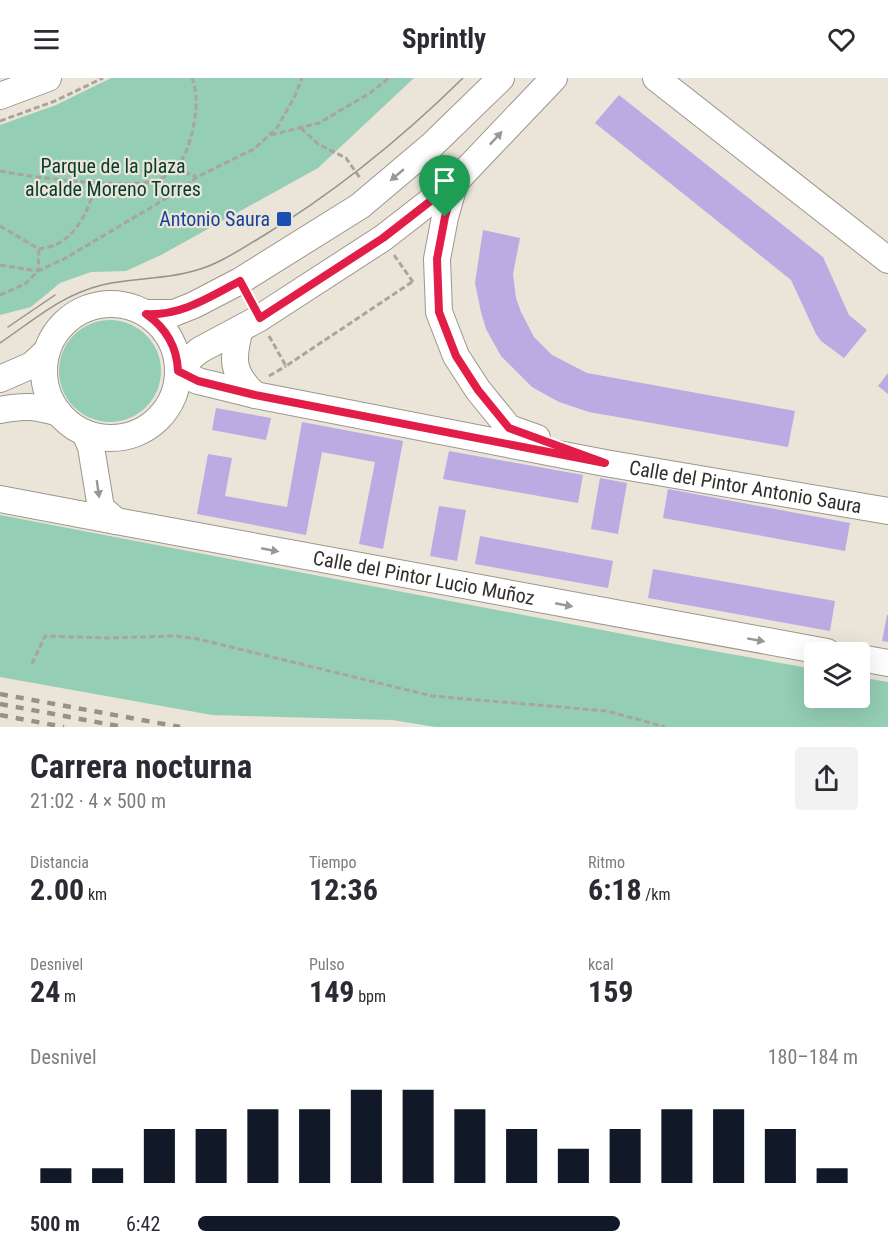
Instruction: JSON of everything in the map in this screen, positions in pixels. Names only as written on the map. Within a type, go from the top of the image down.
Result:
[{"type":"street","points":[[0,96],[48,78]]},
{"type":"street","points":[[146,314],[174,313],[194,305],[240,281],[360,206],[431,146],[501,78]]},
{"type":"street","points":[[178,370],[200,350],[250,323],[383,238],[455,182],[554,78]]},
{"type":"street","points":[[656,78],[888,260]]},
{"type":"street","name":"Calle del Pintor Antonio Saura","points":[[455,182],[437,259],[439,312],[456,356],[478,390],[509,428],[605,463]]},
{"type":"street","points":[[121,304],[146,314],[165,331],[177,355],[178,370],[173,397],[158,418],[148,427],[136,433],[111,438],[85,433],[75,428],[59,413],[46,390],[44,364],[52,338],[70,318],[94,306],[121,304]]},
{"type":"street","points":[[250,323],[235,348],[235,366],[244,385],[255,395]]},
{"type":"street","points":[[0,378],[32,365],[47,351]]},
{"type":"street","name":"Calle del Pintor Antonio Saura","points":[[178,370],[198,381],[255,395],[605,463],[888,511]]},
{"type":"street","points":[[0,410],[17,406],[36,406],[59,413]]},
{"type":"street","points":[[85,433],[94,461],[101,508],[116,521]]},
{"type":"street","name":"Calle del Pintor Lucio Muñoz","points":[[0,499],[804,648]]},
{"type":"street","points":[[870,660],[888,663]]},
{"type":"path","points":[[0,121],[55,101],[103,78]]},
{"type":"path","points":[[0,295],[25,284],[38,271],[64,259],[177,192],[197,177],[254,149],[277,128],[302,78]]},
{"type":"path","points":[[269,136],[319,123],[370,93],[389,78]]},
{"type":"path","points":[[0,171],[32,177],[135,184],[159,180],[176,169],[189,147],[197,117],[194,79]]},
{"type":"path","points":[[176,169],[197,177]]},
{"type":"path","points":[[0,226],[39,249],[58,244],[70,234],[86,214],[97,181]]},
{"type":"path","points":[[38,271],[39,249]]},
{"type":"path","points":[[0,265],[38,271]]},
{"type":"path","points":[[250,323],[286,366],[412,282]]},
{"type":"path","points":[[32,664],[45,636],[108,638],[176,636],[198,639],[432,696],[607,711],[665,727]]},
{"type":"green space","name":"Parque de la plaza alcalde Moreno Torres","points":[[111,78],[414,78],[318,168],[161,255],[126,271],[91,272],[60,283],[31,307],[0,315],[0,125],[56,105]]},
{"type":"green space","points":[[110,320],[130,324],[146,335],[157,351],[161,371],[157,391],[146,407],[130,418],[110,422],[90,418],[74,407],[63,391],[59,371],[63,351],[74,335],[90,324]]},
{"type":"green space","points":[[0,515],[804,667],[804,708],[870,708],[870,679],[888,682],[888,727],[436,727],[392,720],[212,715],[0,677]]},
{"type":"building","points":[[619,95],[823,257],[849,315],[867,330],[844,358],[821,341],[816,334],[791,280],[595,123]]},
{"type":"building","points":[[483,230],[520,238],[513,274],[516,298],[534,337],[552,355],[587,373],[795,411],[788,447],[589,412],[559,402],[532,387],[501,356],[486,329],[475,283]]},
{"type":"building","points":[[888,373],[888,394],[878,386]]},
{"type":"building","points":[[216,408],[271,418],[266,440],[212,430]]},
{"type":"building","points":[[302,422],[403,441],[383,549],[359,544],[375,462],[322,452],[306,535],[197,514],[208,454],[232,458],[225,496],[287,507]]},
{"type":"building","points":[[449,451],[583,475],[578,503],[443,479]]},
{"type":"building","points":[[600,478],[627,483],[618,534],[591,529]]},
{"type":"building","points":[[668,489],[850,523],[845,551],[663,518]]},
{"type":"building","points":[[439,506],[466,510],[457,561],[430,556]]},
{"type":"building","points":[[480,536],[613,561],[608,588],[475,564]]},
{"type":"building","points":[[653,569],[835,601],[830,631],[648,598]]},
{"type":"building","points":[[888,615],[888,642],[882,641]]},
{"type":"tram line","points":[[0,343],[48,309],[87,289],[114,282],[186,273],[229,256],[286,222],[339,184],[391,144],[463,78]]},
{"type":"tram line","points":[[8,327],[55,295]]},
{"type":"railway","points":[[0,694],[180,727]]},
{"type":"railway","points":[[0,704],[123,727]]},
{"type":"railway","points":[[0,715],[64,727]]},
{"type":"place","name":"Antonio Saura","points":[[284,219]]},
{"type":"route","points":[[455,182],[445,217],[437,259],[439,312],[456,356],[478,390],[509,428],[605,463],[255,395],[198,381],[178,371],[177,355],[172,343],[157,321],[146,314],[174,313],[240,281],[260,318],[383,238],[455,182]]}]
